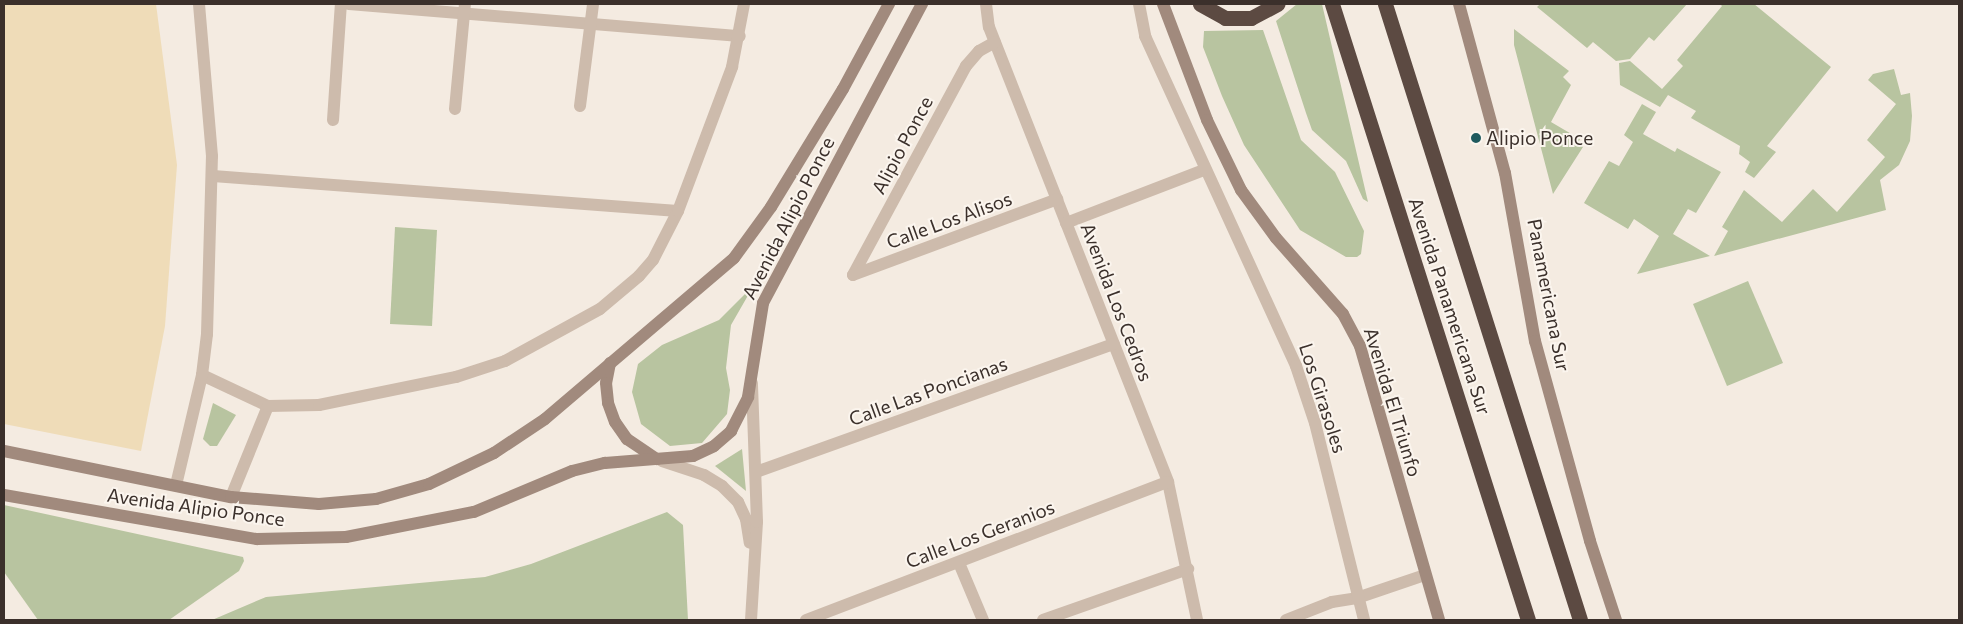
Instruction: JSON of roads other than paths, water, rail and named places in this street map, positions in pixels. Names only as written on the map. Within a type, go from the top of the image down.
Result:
[{"type":"highway","points":[[1200,4],[1226,18],[1251,18],[1277,4]]},
{"type":"highway","name":"Avenida Panamericana Sur","points":[[1332,4],[1528,620]]},
{"type":"highway","name":"Avenida Panamericana Sur","points":[[1385,4],[1580,620]]},
{"type":"main road","name":"Avenida Alipio Ponce","points":[[4,451],[231,497],[319,504],[376,498],[429,484],[494,453],[544,419],[610,362],[703,288],[734,258],[771,206],[843,89],[889,4]]},
{"type":"main road","name":"Avenida Alipio Ponce","points":[[4,495],[257,539],[319,539],[414,526],[474,512],[572,471],[606,463],[662,461],[694,456],[714,446],[730,431],[748,397],[763,303],[922,4]]},
{"type":"main road","name":"Avenida El Triunfo","points":[[1163,4],[1207,120],[1241,190],[1276,238],[1344,314],[1360,346],[1439,620]]},
{"type":"main road","name":"Panamericana Sur","points":[[1459,4],[1505,173],[1535,341],[1590,541],[1616,620]]},
{"type":"main road","points":[[610,362],[606,383],[608,403],[616,422],[627,439],[662,461]]},
{"type":"street","points":[[176,485],[202,375],[207,334],[213,176],[199,4]]},
{"type":"street","points":[[333,120],[341,4]]},
{"type":"street","points":[[349,4],[465,9],[591,23],[740,36]]},
{"type":"street","points":[[580,106],[592,4]]},
{"type":"street","points":[[202,375],[268,406],[318,406],[456,377],[505,361],[600,309],[639,276],[653,260],[678,211],[740,36],[744,4]]},
{"type":"street","name":"Avenida Los Cedros","points":[[986,4],[995,42],[1168,482],[1188,569],[1197,620]]},
{"type":"street","points":[[1066,223],[1204,170],[1144,36],[1140,4]]},
{"type":"street","points":[[455,109],[465,9]]},
{"type":"street","name":"Alipio Ponce","points":[[853,275],[966,66],[979,51],[995,42]]},
{"type":"street","name":"Los Girasoles","points":[[1204,170],[1296,366],[1315,422],[1357,598],[1364,620]]},
{"type":"street","points":[[213,176],[678,211]]},
{"type":"street","name":"Calle Los Alisos","points":[[853,275],[1057,199]]},
{"type":"street","name":"Calle Las Poncianas","points":[[756,472],[1114,344]]},
{"type":"street","points":[[751,373],[757,522],[751,620]]},
{"type":"street","points":[[231,497],[268,406]]},
{"type":"street","points":[[662,461],[704,475],[722,486],[738,502],[746,519],[753,571]]},
{"type":"street","name":"Calle Los Geranios","points":[[806,620],[1168,482]]},
{"type":"street","points":[[959,563],[983,620]]},
{"type":"street","points":[[1043,620],[1188,569]]},
{"type":"street","points":[[1286,620],[1332,602],[1357,598],[1425,575]]},
{"type":"place","name":"Alipio Ponce","points":[[1476,138]]}]
